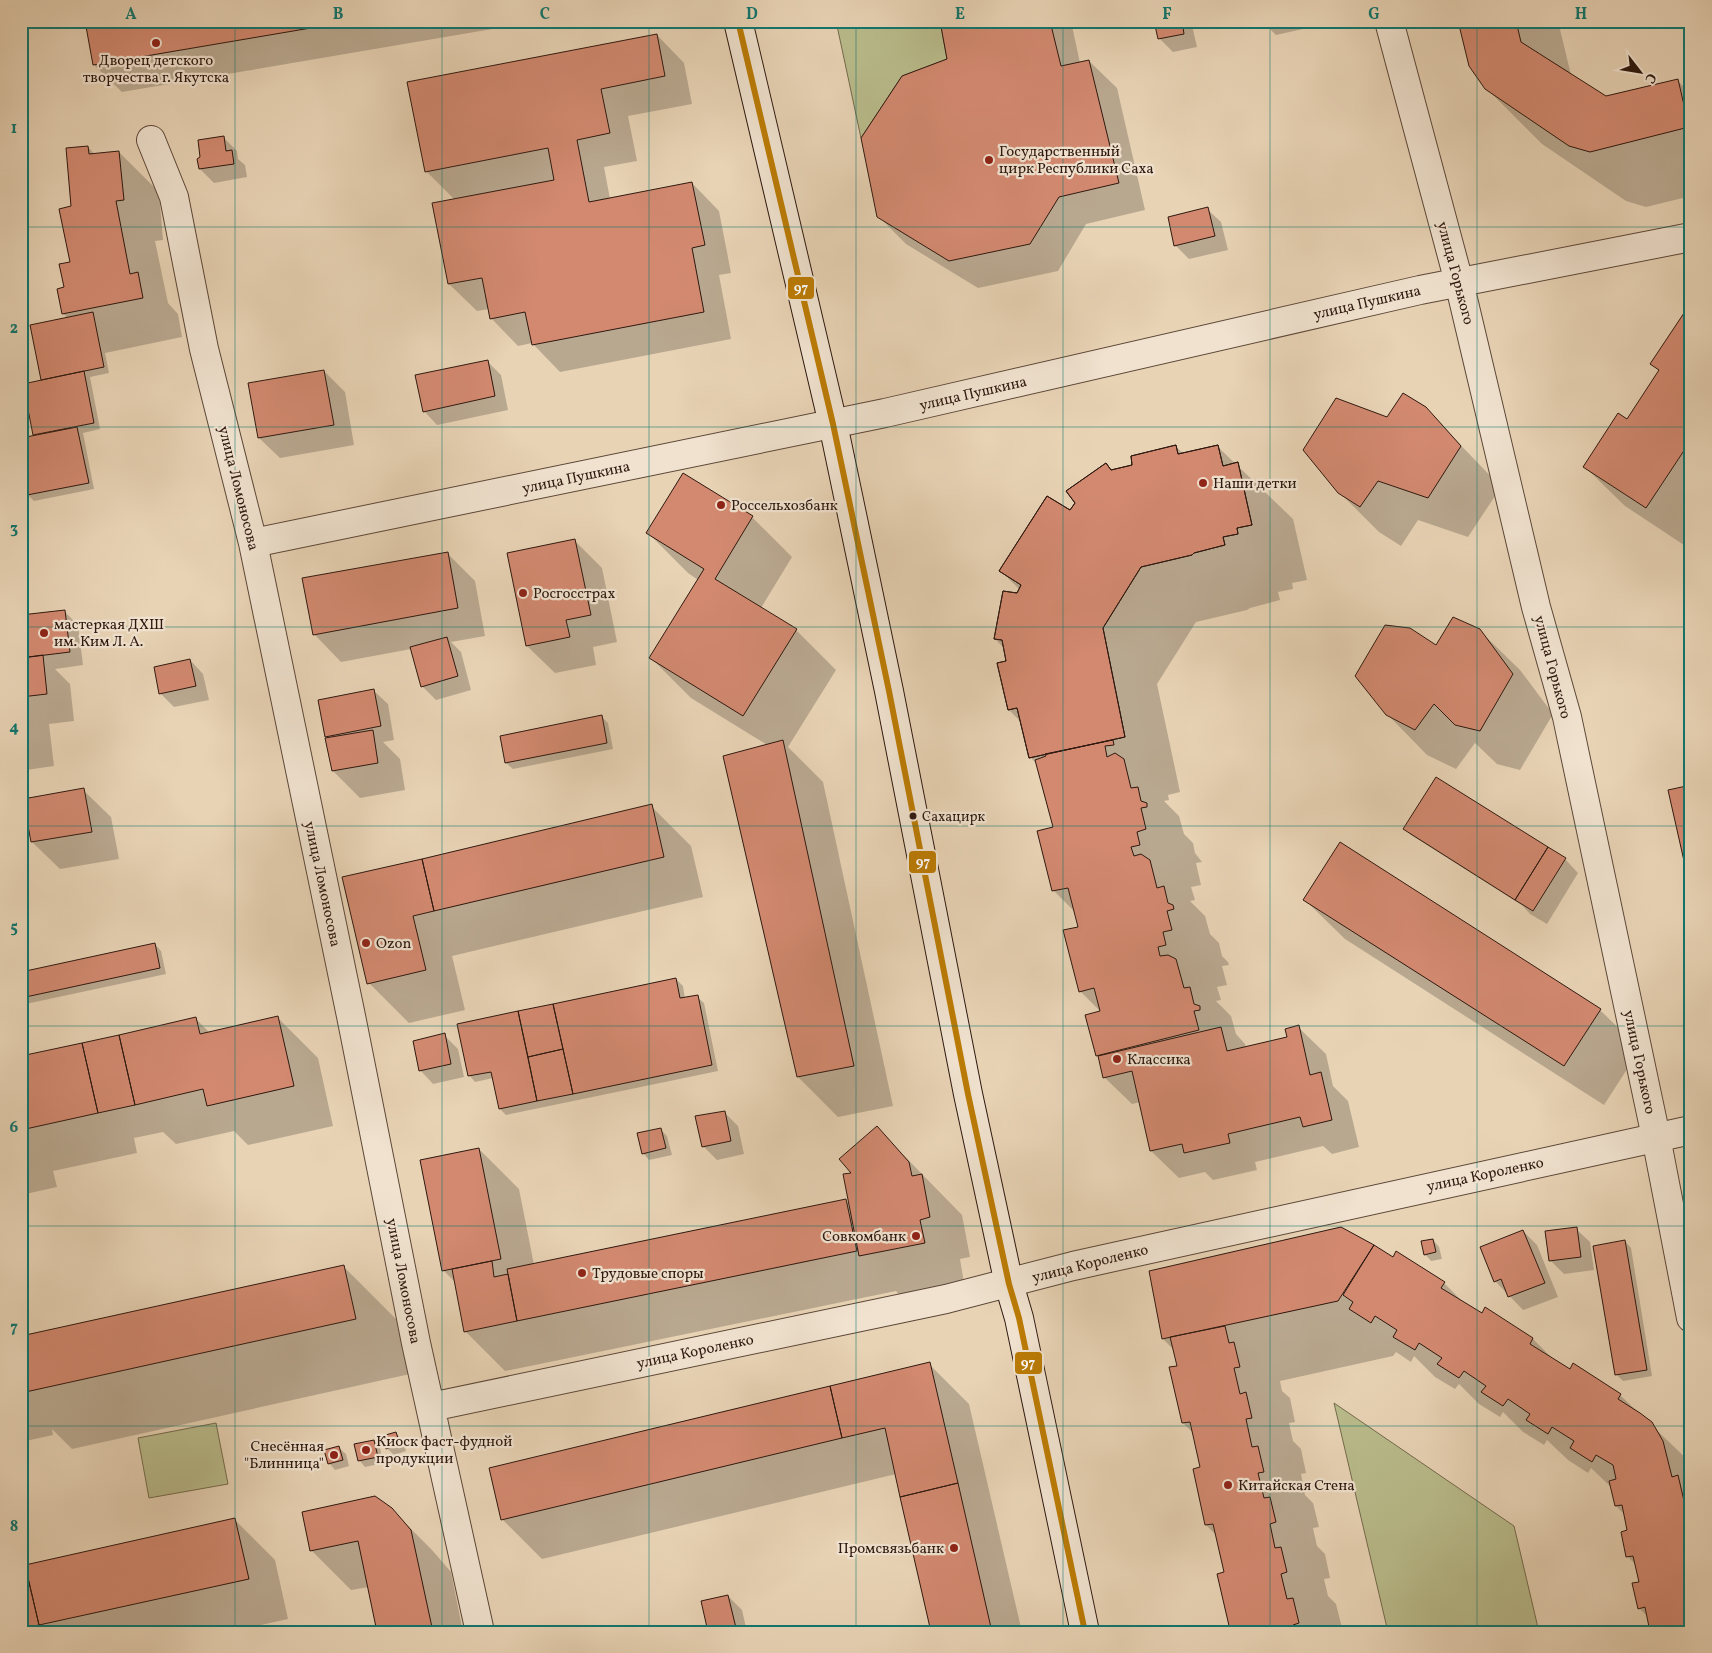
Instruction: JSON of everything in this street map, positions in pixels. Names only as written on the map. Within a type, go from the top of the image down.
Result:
[{"type":"street","points":[[738,21],[833,424],[889,691],[968,1094],[1009,1284],[1019,1318],[1085,1632]]},
{"type":"street","name":"улица Горького","points":[[1389,21],[1460,282],[1536,608],[1567,717],[1656,1137],[1691,1318]]},
{"type":"street","name":"улица Ломоносова","points":[[151,140],[174,197],[204,350],[253,543],[351,1016],[366,1100],[379,1154],[416,1343],[480,1632]]},
{"type":"street","name":"улица Пушкина","points":[[253,543],[833,424],[1460,282],[1691,237]]},
{"type":"street","name":"улица Короленко","points":[[431,1407],[946,1299],[1073,1266],[1691,1130]]},
{"type":"green space","points":[[836,21],[940,21],[947,59],[902,76],[861,138]]},
{"type":"green space","points":[[1334,1403],[1514,1526],[1539,1632],[1388,1632]]},
{"type":"green space","points":[[216,1423],[228,1484],[149,1498],[138,1438]]},
{"type":"building","name":"Дворец детского творчества г. Якутска","points":[[85,21],[352,21],[93,65]]},
{"type":"building","name":"Государственный цирк Республики Саха","points":[[940,21],[1050,21],[1061,66],[1089,60],[1119,183],[1059,197],[1030,244],[949,261],[877,217],[861,138],[902,76],[947,59]]},
{"type":"building","points":[[1154,21],[1182,21],[1184,34],[1158,39]]},
{"type":"building","points":[[1458,21],[1516,21],[1521,42],[1606,96],[1678,79],[1689,127],[1590,152],[1569,146],[1485,89],[1469,66]]},
{"type":"building","points":[[657,34],[665,76],[601,89],[610,133],[577,140],[589,202],[692,182],[705,245],[692,248],[704,312],[532,345],[525,312],[490,319],[482,278],[448,284],[432,203],[554,180],[548,148],[425,172],[407,82]]},
{"type":"building","points":[[224,136],[226,151],[232,150],[234,164],[199,169],[197,159],[200,157],[198,140]]},
{"type":"building","points":[[88,146],[89,154],[119,151],[124,200],[116,201],[130,274],[138,272],[143,298],[62,314],[57,289],[64,287],[59,264],[70,262],[59,209],[71,206],[66,148]]},
{"type":"building","points":[[1208,207],[1215,236],[1174,246],[1168,217]]},
{"type":"building","points":[[93,312],[104,367],[41,380],[30,325]]},
{"type":"building","points":[[1684,313],[1691,317],[1691,440],[1646,508],[1583,467],[1618,413],[1627,419],[1659,370],[1650,364]]},
{"type":"building","points":[[488,360],[495,396],[423,412],[415,375]]},
{"type":"building","points":[[324,370],[334,425],[258,438],[248,383]]},
{"type":"building","points":[[84,371],[94,423],[33,435],[23,384]]},
{"type":"building","points":[[1403,393],[1426,407],[1461,446],[1428,498],[1378,481],[1360,507],[1338,493],[1303,450],[1336,398],[1387,417]]},
{"type":"building","points":[[77,427],[89,483],[27,495],[21,468],[21,438]]},
{"type":"building","points":[[1176,445],[1178,454],[1218,445],[1223,466],[1238,462],[1252,525],[1237,528],[1238,534],[1223,537],[1225,545],[1141,567],[1103,628],[1125,737],[1029,758],[1017,708],[1008,710],[997,663],[1006,661],[1002,640],[994,639],[1003,591],[1017,593],[1021,585],[999,571],[1047,496],[1070,510],[1075,503],[1066,491],[1106,463],[1111,470],[1132,465],[1131,456]]},
{"type":"building","points":[[1176,445],[1178,454],[1218,445],[1223,466],[1238,462],[1252,525],[1237,528],[1238,534],[1223,537],[1225,545],[1141,567],[1103,628],[1125,737],[1029,758],[1017,708],[1008,710],[997,663],[1006,661],[1002,640],[994,639],[1003,591],[1017,593],[1021,585],[999,571],[1047,496],[1070,510],[1075,503],[1066,491],[1106,463],[1111,470],[1132,465],[1131,456]]},
{"type":"building","points":[[683,473],[753,516],[715,579],[797,629],[743,716],[649,658],[704,569],[646,533]]},
{"type":"building","points":[[575,539],[591,615],[566,620],[570,637],[526,646],[507,553]]},
{"type":"building","points":[[448,552],[458,608],[313,635],[302,578]]},
{"type":"building","name":"мастеркая ДХШ им. Ким Л. А.","points":[[65,610],[70,652],[21,658],[21,615]]},
{"type":"building","points":[[1453,617],[1480,629],[1513,674],[1480,731],[1455,725],[1434,704],[1415,730],[1386,715],[1355,676],[1385,625],[1410,628],[1436,645]]},
{"type":"building","points":[[447,637],[458,676],[421,687],[410,647]]},
{"type":"building","points":[[43,655],[47,694],[21,697],[21,658]]},
{"type":"building","points":[[190,659],[196,686],[159,694],[154,667]]},
{"type":"building","points":[[374,689],[381,726],[325,737],[318,700]]},
{"type":"building","points":[[21,697],[27,739],[21,740]]},
{"type":"building","points":[[602,715],[607,743],[505,763],[500,736]]},
{"type":"building","points":[[373,730],[378,763],[332,771],[325,738]]},
{"type":"building","points":[[783,740],[854,1066],[797,1077],[723,756]]},
{"type":"building","points":[[1113,740],[1114,745],[1105,746],[1107,757],[1115,753],[1124,759],[1131,788],[1138,787],[1141,801],[1147,803],[1147,807],[1141,808],[1146,829],[1137,832],[1140,845],[1131,847],[1134,856],[1141,854],[1150,860],[1157,888],[1164,886],[1168,903],[1173,905],[1174,909],[1167,911],[1172,930],[1163,932],[1166,945],[1158,947],[1160,956],[1168,955],[1176,959],[1184,988],[1190,987],[1194,1004],[1200,1006],[1200,1010],[1194,1011],[1199,1030],[1096,1056],[1085,1015],[1100,1011],[1094,988],[1079,992],[1063,930],[1078,927],[1068,888],[1052,891],[1037,831],[1053,827],[1035,760],[1046,756],[1045,754]]},
{"type":"building","points":[[1436,777],[1548,847],[1515,900],[1403,829]]},
{"type":"building","points":[[1691,785],[1691,892],[1668,790]]},
{"type":"building","points":[[84,788],[92,832],[31,842],[23,799]]},
{"type":"building","points":[[652,804],[664,857],[434,911],[422,859]]},
{"type":"building","points":[[1340,842],[1601,1009],[1564,1066],[1303,900]]},
{"type":"building","points":[[1548,847],[1566,858],[1533,911],[1515,900]]},
{"type":"building","points":[[422,859],[434,911],[413,916],[426,970],[367,984],[342,877]]},
{"type":"building","points":[[155,943],[160,968],[21,998],[21,972]]},
{"type":"building","points":[[676,978],[680,998],[698,995],[712,1065],[573,1094],[553,1004]]},
{"type":"building","points":[[553,1004],[563,1049],[528,1057],[518,1011]]},
{"type":"building","points":[[518,1011],[537,1101],[499,1109],[491,1072],[468,1076],[457,1024]]},
{"type":"building","points":[[278,1016],[294,1086],[207,1106],[203,1089],[135,1105],[119,1035],[196,1017],[200,1034]]},
{"type":"building","points":[[1299,1025],[1310,1075],[1321,1072],[1332,1120],[1303,1127],[1300,1117],[1228,1134],[1230,1143],[1184,1153],[1182,1144],[1150,1151],[1132,1071],[1103,1078],[1098,1056],[1221,1027],[1227,1051],[1287,1037],[1285,1029]]},
{"type":"building","points":[[445,1033],[451,1064],[419,1071],[413,1041]]},
{"type":"building","points":[[119,1035],[135,1105],[98,1113],[82,1043]]},
{"type":"building","points":[[82,1043],[98,1113],[21,1130],[21,1056]]},
{"type":"building","points":[[563,1049],[573,1094],[537,1101],[528,1057]]},
{"type":"building","points":[[725,1111],[731,1141],[702,1147],[695,1116]]},
{"type":"building","points":[[877,1126],[909,1162],[912,1176],[922,1174],[930,1217],[920,1220],[925,1243],[859,1256],[843,1174],[851,1173],[839,1159]]},
{"type":"building","points":[[661,1128],[666,1148],[642,1154],[637,1133]]},
{"type":"building","points":[[479,1148],[501,1259],[442,1271],[420,1160]]},
{"type":"building","points":[[846,1199],[857,1251],[517,1321],[507,1269]]},
{"type":"building","points":[[1341,1227],[1374,1245],[1338,1301],[1162,1339],[1149,1271]]},
{"type":"building","points":[[1577,1227],[1581,1257],[1549,1261],[1545,1231]]},
{"type":"building","points":[[1523,1230],[1545,1283],[1508,1297],[1501,1279],[1494,1282],[1480,1247]]},
{"type":"building","points":[[1433,1239],[1436,1252],[1424,1255],[1421,1241]]},
{"type":"building","points":[[1625,1240],[1647,1370],[1615,1375],[1593,1246]]},
{"type":"building","points":[[1374,1245],[1393,1257],[1396,1251],[1445,1282],[1441,1288],[1482,1313],[1485,1307],[1533,1338],[1530,1344],[1570,1369],[1573,1363],[1621,1394],[1618,1399],[1652,1422],[1663,1441],[1672,1477],[1678,1475],[1691,1531],[1684,1532],[1691,1560],[1691,1632],[1650,1632],[1645,1607],[1638,1609],[1632,1583],[1639,1582],[1633,1556],[1626,1557],[1621,1532],[1627,1530],[1622,1505],[1615,1506],[1609,1481],[1616,1479],[1613,1465],[1596,1455],[1592,1462],[1570,1448],[1574,1441],[1552,1427],[1548,1434],[1526,1420],[1530,1414],[1508,1399],[1503,1406],[1481,1392],[1486,1386],[1464,1371],[1459,1378],[1437,1364],[1442,1358],[1419,1343],[1415,1350],[1393,1337],[1397,1330],[1375,1316],[1371,1323],[1349,1309],[1353,1302],[1343,1295]]},
{"type":"building","points":[[492,1261],[494,1277],[508,1274],[517,1321],[464,1332],[452,1269]]},
{"type":"building","points":[[344,1265],[356,1319],[21,1393],[21,1336]]},
{"type":"building","name":"Китайская Стена","points":[[1225,1326],[1229,1343],[1234,1342],[1240,1367],[1234,1368],[1240,1394],[1246,1392],[1252,1418],[1246,1419],[1252,1447],[1258,1446],[1264,1472],[1258,1473],[1264,1498],[1270,1497],[1276,1522],[1270,1524],[1275,1548],[1281,1547],[1287,1572],[1281,1574],[1287,1599],[1293,1598],[1299,1623],[1293,1625],[1294,1632],[1237,1632],[1237,1628],[1230,1630],[1217,1574],[1224,1572],[1213,1524],[1205,1525],[1193,1469],[1200,1467],[1190,1422],[1182,1423],[1169,1367],[1177,1366],[1170,1337]]},
{"type":"building","points":[[930,1362],[958,1483],[900,1497],[885,1428],[842,1438],[830,1386]]},
{"type":"building","points":[[830,1386],[842,1438],[501,1520],[489,1468]]},
{"type":"building","points":[[396,1432],[400,1444],[386,1449],[382,1436]]},
{"type":"building","name":"Киоск фаст-фудной продукции","points":[[374,1440],[378,1457],[358,1461],[354,1444]]},
{"type":"building","name":"Снесённая \"Блинница\"","points":[[339,1446],[343,1460],[328,1464],[324,1450]]},
{"type":"building","points":[[958,1483],[992,1632],[931,1632],[900,1497]]},
{"type":"building","points":[[375,1496],[392,1508],[411,1530],[433,1632],[377,1632],[358,1541],[310,1551],[302,1512]]},
{"type":"building","points":[[235,1518],[249,1579],[39,1625],[25,1565]]},
{"type":"building","points":[[25,1565],[39,1625],[21,1629],[21,1566]]},
{"type":"building","points":[[728,1595],[737,1632],[708,1632],[701,1601]]},
{"type":"transit line","name":"97","points":[[738,21],[833,424],[889,691],[968,1094],[1009,1284],[1019,1318],[1085,1632]]},
{"type":"place","name":"Дворец детского творчества г. Якутска","points":[[156,43]]},
{"type":"place","name":"Государственный цирк Республики Саха","points":[[989,160]]},
{"type":"place","name":"Наши детки","points":[[1203,483]]},
{"type":"place","name":"Россельхозбанк","points":[[721,505]]},
{"type":"place","name":"Росгосстрах","points":[[523,593]]},
{"type":"place","name":"мастеркая ДХШ им. Ким Л. А.","points":[[44,633]]},
{"type":"place","name":"Сахацирк","points":[[913,816]]},
{"type":"place","name":"Ozon","points":[[366,943]]},
{"type":"place","name":"Классика","points":[[1117,1059]]},
{"type":"place","name":"Совкомбанк","points":[[916,1236]]},
{"type":"place","name":"Трудовые споры","points":[[582,1273]]},
{"type":"place","name":"Киоск фаст-фудной продукции","points":[[366,1450]]},
{"type":"place","name":"Снесённая \"Блинница\"","points":[[334,1455]]},
{"type":"place","name":"Китайская Стена","points":[[1228,1485]]},
{"type":"place","name":"Промсвязьбанк","points":[[954,1548]]}]
